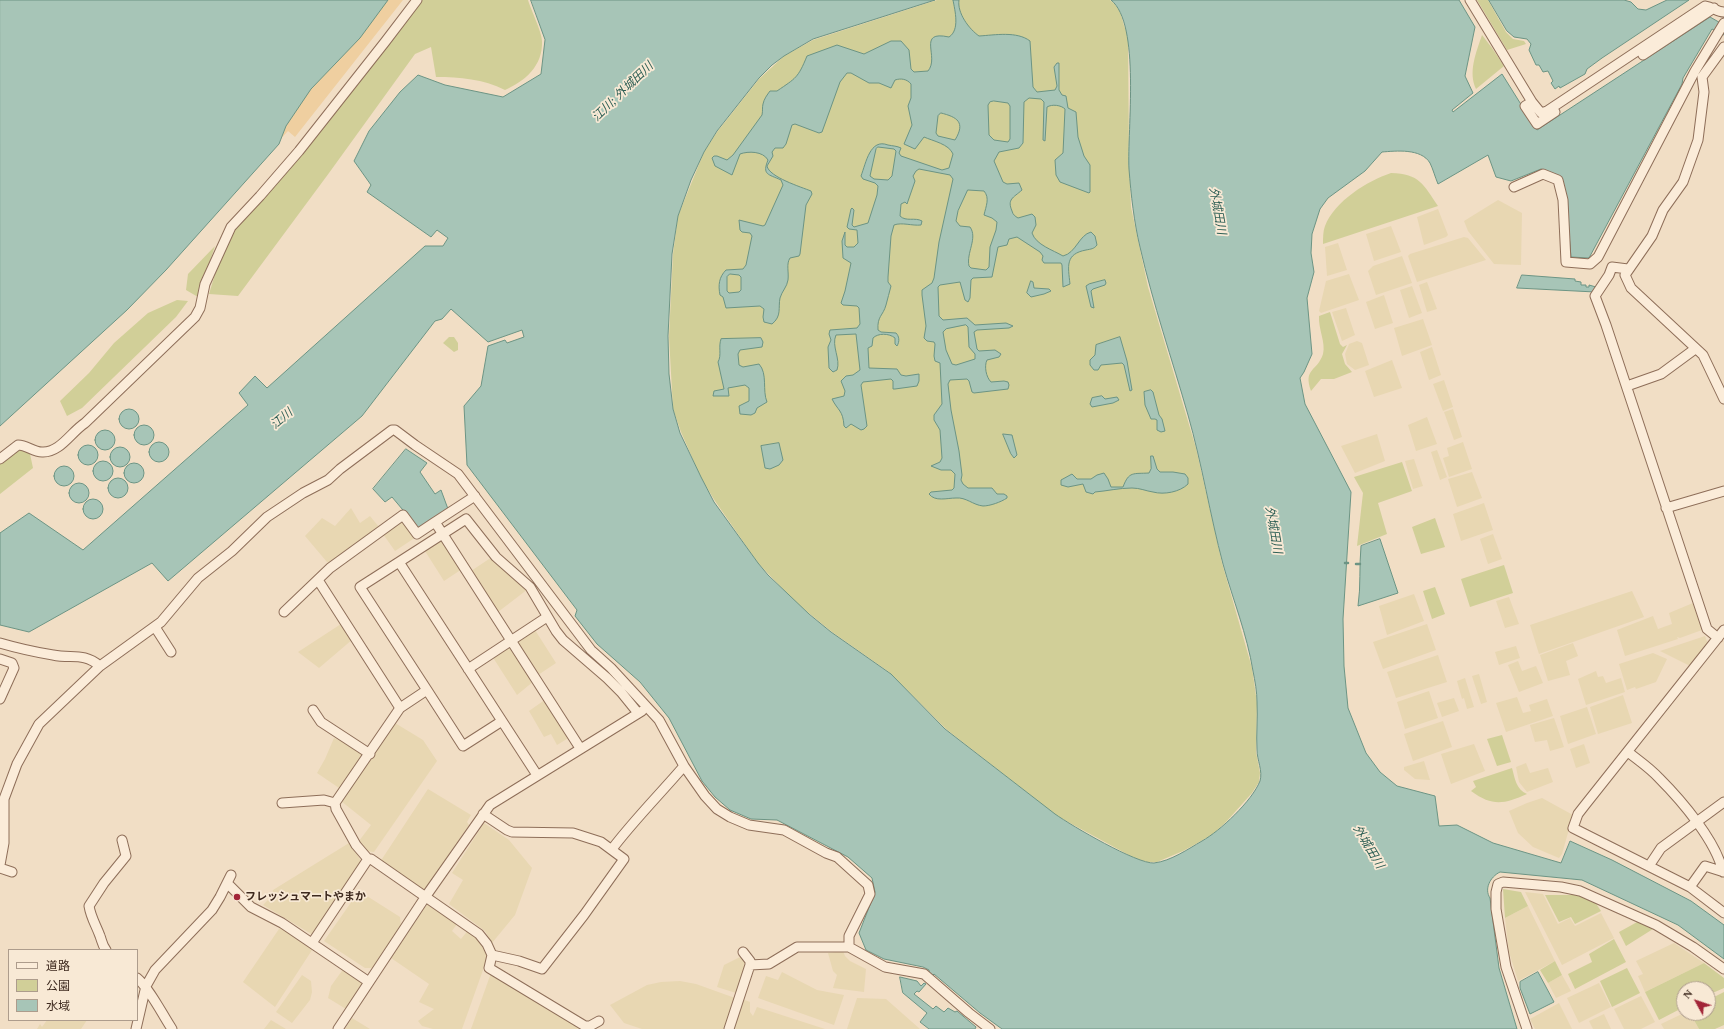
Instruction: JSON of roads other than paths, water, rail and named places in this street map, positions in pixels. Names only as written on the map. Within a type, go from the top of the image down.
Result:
[{"type":"street","points":[[0,459],[18,445],[42,452],[58,448],[195,317],[200,308],[205,284],[232,227],[299,151],[385,42],[416,0]]},
{"type":"street","points":[[1470,0],[1539,112],[1547,111],[1705,6],[1712,5],[1719,12],[1724,12]]},
{"type":"street","points":[[1514,186],[1542,174],[1558,180],[1563,200],[1566,262],[1590,264],[1598,257],[1695,71],[1722,27]]},
{"type":"street","points":[[1724,47],[1702,77],[1704,92],[1698,140],[1683,182],[1663,210],[1652,236],[1642,253],[1628,269],[1625,275],[1631,288],[1703,355],[1724,398]]},
{"type":"street","points":[[1628,269],[1612,267],[1609,275],[1595,296],[1707,629],[1718,638]]},
{"type":"street","points":[[1626,386],[1661,374],[1695,349]]},
{"type":"street","points":[[0,865],[4,843],[4,799],[25,747],[40,724],[100,666],[161,622],[198,578],[232,551],[267,517],[303,493],[328,480],[340,469],[392,430],[395,430],[458,474],[591,650],[611,668],[659,720],[684,766],[705,796],[717,809],[730,817],[749,825],[784,830],[826,853],[837,857],[868,885],[870,894],[849,936],[849,946]]},
{"type":"street","points":[[1666,508],[1724,490]]},
{"type":"street","points":[[284,612],[330,568],[403,515],[417,534],[475,496]]},
{"type":"street","points":[[502,720],[462,746],[360,587],[466,519],[489,550],[530,587],[547,617],[563,640],[607,678],[638,713]]},
{"type":"street","points":[[436,522],[580,748]]},
{"type":"street","points":[[399,562],[536,775]]},
{"type":"street","points":[[318,580],[400,708]]},
{"type":"street","points":[[468,669],[547,617]]},
{"type":"street","points":[[155,627],[171,652]]},
{"type":"street","points":[[1724,630],[1578,814],[1574,828],[1690,887],[1724,913]]},
{"type":"street","points":[[0,643],[52,655],[82,656],[92,659],[100,666]]},
{"type":"street","points":[[0,659],[12,663],[14,668],[0,699]]},
{"type":"street","points":[[427,690],[400,708],[370,754],[335,803],[336,809],[356,845],[368,859],[371,859],[426,896],[479,934],[487,944],[492,955],[489,968],[585,1026],[590,1026],[599,1021]]},
{"type":"street","points":[[338,1029],[426,896],[490,805],[536,775],[648,708]]},
{"type":"street","points":[[313,710],[321,722],[370,754]]},
{"type":"street","points":[[1628,752],[1659,777],[1698,822],[1720,859],[1723,872]]},
{"type":"street","points":[[612,849],[633,821],[645,811],[684,766]]},
{"type":"street","points":[[282,803],[324,800],[335,803]]},
{"type":"street","points":[[1649,866],[1661,848],[1724,802]]},
{"type":"street","points":[[483,814],[512,832],[573,833],[601,842],[624,859],[584,915],[542,968],[492,955]]},
{"type":"street","points":[[105,949],[93,923],[89,906],[104,882],[126,856],[122,840]]},
{"type":"street","points":[[312,943],[368,859]]},
{"type":"street","points":[[1690,887],[1705,866],[1723,872]]},
{"type":"street","points":[[0,868],[12,872]]},
{"type":"street","points":[[138,1020],[146,986],[154,970],[212,910],[229,879],[251,907],[282,923],[369,982]]},
{"type":"street","points":[[1527,1029],[1506,967],[1496,908],[1496,888],[1498,884],[1503,882],[1562,887],[1580,891],[1656,925],[1693,947],[1724,969]]},
{"type":"street","points":[[750,965],[768,964],[797,947],[849,946],[885,967],[924,974],[990,1029]]},
{"type":"street","points":[[729,1029],[750,965],[750,961],[744,952]]},
{"type":"street","points":[[138,979],[146,986],[172,1029]]},
{"type":"water","points":[[0,0],[388,0],[360,38],[311,89],[286,126],[279,144],[166,270],[127,310],[0,426]]},
{"type":"water","points":[[531,0],[935,0],[813,39],[784,56],[759,78],[717,131],[704,152],[691,180],[678,216],[672,254],[668,336],[669,374],[673,409],[680,433],[714,502],[768,575],[809,614],[831,632],[891,674],[945,729],[1055,814],[1089,835],[1120,851],[1146,862],[1154,863],[1167,860],[1179,854],[1218,830],[1235,815],[1250,797],[1260,781],[1261,773],[1257,754],[1257,694],[1244,630],[1223,564],[1193,433],[1145,268],[1138,238],[1129,169],[1129,54],[1126,31],[1120,13],[1111,0],[1459,0],[1475,27],[1465,76],[1473,93],[1452,110],[1453,112],[1502,74],[1537,130],[1710,17],[1724,25],[1724,35],[1712,29],[1683,78],[1682,84],[1589,258],[1571,257],[1566,200],[1559,177],[1541,169],[1511,181],[1496,177],[1488,155],[1438,184],[1430,163],[1421,155],[1408,152],[1382,152],[1365,171],[1328,198],[1320,209],[1312,234],[1311,253],[1314,272],[1307,298],[1312,354],[1300,378],[1305,404],[1351,492],[1343,619],[1344,666],[1348,708],[1366,753],[1380,772],[1397,786],[1435,796],[1439,826],[1457,825],[1493,843],[1561,863],[1570,841],[1612,860],[1691,901],[1724,925],[1724,959],[1678,925],[1582,880],[1500,872],[1491,880],[1488,887],[1488,895],[1490,898],[1499,968],[1517,1029],[1002,1029],[980,1013],[934,974],[932,976],[929,973],[929,970],[923,967],[884,959],[866,950],[859,933],[875,892],[872,878],[848,857],[777,820],[751,819],[730,810],[715,797],[702,781],[669,718],[640,682],[597,644],[575,616],[577,610],[467,465],[464,406],[481,386],[488,346],[505,340],[507,343],[524,337],[522,330],[488,342],[451,309],[442,319],[435,321],[362,416],[168,581],[152,563],[29,632],[0,625],[0,533],[29,513],[83,550],[248,405],[239,393],[255,376],[267,388],[425,246],[443,246],[448,238],[437,230],[431,237],[367,192],[371,185],[354,161],[369,131],[400,92],[418,75],[445,85],[503,97],[541,74],[545,40]]},
{"type":"water","points":[[953,0],[959,0],[960,10],[964,20],[979,36],[1012,35],[1025,38],[1030,41],[1033,87],[1037,92],[1055,90],[1057,86],[1054,67],[1057,63],[1059,63],[1059,90],[1062,95],[1066,96],[1068,108],[1076,112],[1078,137],[1084,156],[1090,165],[1090,192],[1089,193],[1060,182],[1056,175],[1055,160],[1063,153],[1065,109],[1056,105],[1047,107],[1045,141],[1043,140],[1044,102],[1041,99],[1029,98],[1024,102],[1023,143],[1019,148],[999,152],[994,161],[1003,182],[1007,184],[1019,183],[1022,190],[1011,201],[1010,204],[1012,212],[1018,218],[1032,214],[1035,217],[1036,225],[1032,233],[1037,241],[1063,256],[1071,251],[1083,237],[1091,232],[1095,236],[1097,245],[1092,249],[1074,254],[1069,262],[1070,284],[1063,287],[1061,263],[1044,263],[1042,260],[1043,256],[1040,252],[1017,237],[1009,239],[1007,245],[998,247],[992,277],[973,278],[971,280],[970,298],[968,302],[965,300],[960,282],[940,285],[938,287],[939,316],[943,320],[967,318],[975,325],[1006,323],[1013,326],[1009,328],[977,330],[974,332],[977,349],[979,351],[995,350],[1001,354],[999,357],[987,360],[986,371],[991,382],[1008,382],[1008,389],[974,393],[972,392],[967,379],[950,380],[948,384],[951,410],[959,451],[962,475],[961,480],[963,484],[968,488],[992,488],[997,494],[1004,494],[1007,496],[1007,498],[999,502],[983,506],[960,498],[938,499],[929,494],[931,492],[952,490],[954,488],[955,474],[951,470],[941,470],[931,466],[940,462],[942,458],[940,430],[934,420],[934,415],[942,404],[940,363],[935,361],[934,342],[927,341],[924,338],[926,326],[922,295],[922,290],[932,283],[934,278],[939,242],[953,179],[950,175],[919,169],[913,176],[915,181],[907,204],[905,202],[901,204],[900,216],[905,219],[916,219],[922,221],[921,225],[894,225],[891,236],[888,277],[888,282],[891,286],[886,305],[879,319],[878,325],[878,330],[881,332],[896,333],[899,342],[897,346],[895,344],[895,338],[887,334],[881,334],[873,338],[872,346],[868,348],[869,368],[897,369],[901,375],[906,376],[919,374],[917,386],[893,389],[893,381],[891,379],[863,382],[861,385],[867,426],[861,430],[851,424],[846,428],[844,426],[841,414],[832,399],[844,396],[845,391],[841,381],[846,376],[853,375],[860,370],[856,334],[836,335],[835,344],[838,366],[837,370],[833,372],[829,368],[828,347],[831,340],[829,334],[830,330],[857,328],[860,324],[859,308],[857,306],[843,305],[841,303],[851,263],[843,258],[842,241],[845,232],[845,245],[847,247],[854,247],[858,243],[857,230],[849,229],[847,227],[851,209],[852,208],[854,210],[852,225],[854,227],[868,223],[877,195],[878,186],[875,183],[863,179],[861,176],[867,159],[873,148],[877,145],[882,144],[896,146],[901,148],[899,153],[901,156],[942,170],[949,168],[953,154],[944,145],[924,137],[915,149],[904,144],[912,125],[908,106],[911,98],[911,84],[908,81],[904,79],[895,80],[891,88],[879,83],[869,83],[851,73],[847,73],[840,82],[822,132],[819,133],[795,124],[792,125],[786,144],[783,148],[775,148],[772,152],[773,156],[767,166],[769,170],[779,178],[811,191],[812,194],[806,205],[800,254],[799,256],[790,258],[789,260],[786,287],[780,298],[779,312],[775,321],[772,324],[764,322],[764,309],[760,306],[726,308],[723,297],[720,295],[719,288],[720,278],[726,270],[743,269],[746,265],[752,236],[750,233],[742,232],[740,230],[739,220],[763,226],[765,225],[783,185],[781,180],[767,173],[766,165],[768,160],[759,153],[747,152],[740,154],[732,175],[715,166],[712,158],[717,156],[727,160],[733,155],[762,115],[763,102],[770,91],[777,91],[796,77],[807,56],[837,45],[864,54],[891,41],[901,41],[909,50],[911,69],[914,72],[928,71],[932,59],[931,41],[933,37],[949,37],[955,30],[956,15]],"holes":[[[994,101],[1008,103],[1010,106],[1010,139],[1008,142],[994,140],[989,135],[988,105],[990,102]],[[941,113],[951,116],[958,121],[960,125],[960,129],[955,140],[938,136],[936,133],[938,116]],[[878,147],[894,149],[896,151],[892,176],[888,180],[874,179],[870,176],[876,149]],[[968,190],[984,191],[987,196],[984,215],[997,222],[990,247],[989,267],[986,270],[971,268],[969,266],[969,256],[973,236],[970,227],[960,226],[956,221],[958,211]],[[730,274],[739,275],[741,277],[741,290],[739,292],[729,293],[727,291],[727,277]],[[966,325],[968,327],[969,347],[975,354],[975,359],[956,365],[952,364],[946,350],[943,332],[946,329]]]},
{"type":"water","points":[[1489,0],[1624,0],[1631,2],[1638,9],[1646,10],[1667,0],[1689,0],[1602,58],[1587,69],[1585,74],[1560,88],[1559,86],[1555,89],[1551,83],[1553,81],[1548,71],[1543,72],[1539,65],[1536,65],[1529,50],[1531,44],[1527,39],[1514,37],[1507,31]]},
{"type":"water","points":[[1522,275],[1575,279],[1575,281],[1581,282],[1581,285],[1586,285],[1586,287],[1589,287],[1589,285],[1596,287],[1595,292],[1517,288]]},
{"type":"water","points":[[1105,280],[1105,285],[1091,291],[1094,308],[1091,307],[1086,286]]},
{"type":"water","points":[[1031,281],[1033,282],[1034,288],[1049,289],[1051,291],[1031,297],[1027,293]]},
{"type":"water","points":[[1120,337],[1127,361],[1132,390],[1130,391],[1124,365],[1122,363],[1101,365],[1098,370],[1094,370],[1090,365],[1090,360],[1095,355],[1096,345]]},
{"type":"water","points":[[761,338],[763,342],[762,347],[740,350],[738,354],[739,365],[743,367],[759,364],[763,372],[767,402],[757,408],[755,413],[751,415],[740,414],[739,406],[749,401],[749,388],[745,385],[728,388],[729,396],[713,396],[714,391],[724,389],[718,362],[720,357],[721,339]]},
{"type":"water","points":[[1151,390],[1153,392],[1165,431],[1161,432],[1157,430],[1157,420],[1151,419],[1145,405],[1144,392]]},
{"type":"water","points":[[1102,396],[1105,399],[1117,397],[1119,400],[1113,403],[1092,407],[1090,404],[1092,398]]},
{"type":"water","points":[[129,409],[136,412],[139,419],[136,426],[129,429],[122,426],[119,419],[122,412]]},
{"type":"water","points":[[144,425],[151,428],[154,435],[151,442],[144,445],[137,442],[134,435],[137,428]]},
{"type":"water","points":[[105,430],[112,433],[115,440],[112,447],[105,450],[98,447],[95,440],[98,433]]},
{"type":"water","points":[[1003,434],[1012,435],[1017,455],[1014,458],[1011,454]]},
{"type":"water","points":[[159,442],[166,445],[169,452],[166,459],[159,462],[152,459],[149,452],[152,445]]},
{"type":"water","points":[[779,443],[783,460],[779,465],[770,469],[765,468],[761,446]]},
{"type":"water","points":[[88,445],[95,448],[98,455],[95,462],[88,465],[81,462],[78,455],[81,448]]},
{"type":"water","points":[[120,447],[127,450],[130,457],[127,464],[120,467],[113,464],[110,457],[113,450]]},
{"type":"water","points":[[406,449],[427,463],[420,472],[435,494],[441,490],[448,509],[418,528],[392,497],[385,502],[373,489]]},
{"type":"water","points":[[1151,456],[1153,456],[1157,469],[1160,472],[1185,474],[1188,478],[1188,484],[1181,489],[1167,493],[1157,493],[1138,488],[1122,488],[1095,492],[1093,494],[1086,492],[1083,484],[1068,487],[1061,485],[1061,480],[1072,474],[1077,479],[1091,479],[1104,473],[1111,487],[1123,487],[1127,478],[1132,474],[1149,473],[1151,469]]},
{"type":"water","points":[[103,461],[110,464],[113,471],[110,478],[103,481],[96,478],[93,471],[96,464]]},
{"type":"water","points":[[134,463],[141,466],[144,473],[141,480],[134,483],[127,480],[124,473],[127,466]]},
{"type":"water","points":[[64,466],[71,469],[74,476],[71,483],[64,486],[57,483],[54,476],[57,469]]},
{"type":"water","points":[[118,478],[125,481],[128,488],[125,495],[118,498],[111,495],[108,488],[111,481]]},
{"type":"water","points":[[79,483],[86,486],[89,493],[86,500],[79,503],[72,500],[69,493],[72,486]]},
{"type":"water","points":[[93,499],[100,502],[103,509],[100,516],[93,519],[86,516],[83,509],[86,502]]},
{"type":"water","points":[[1380,539],[1398,593],[1358,606],[1361,546]]},
{"type":"water","points":[[1538,972],[1554,1002],[1530,1014],[1520,988],[1520,982]]},
{"type":"water","points":[[900,977],[917,981],[921,986],[924,983],[926,984],[919,992],[917,991],[914,994],[933,1009],[936,1006],[944,1012],[948,1008],[955,1012],[957,1011],[976,1027],[975,1029],[929,1029],[920,1022],[927,1013],[903,993]]},
{"type":"place","name":"フレッシュマートやまか","points":[[237,897]]},
{"type":"water label","name":"江川; 外城田川","points":[[623,92]]},
{"type":"water label","name":"外城田川","points":[[1217,211]]},
{"type":"water label","name":"江川","points":[[282,419]]},
{"type":"water label","name":"外城田川","points":[[1273,530]]},
{"type":"water label","name":"外城田川","points":[[1368,847]]}]
